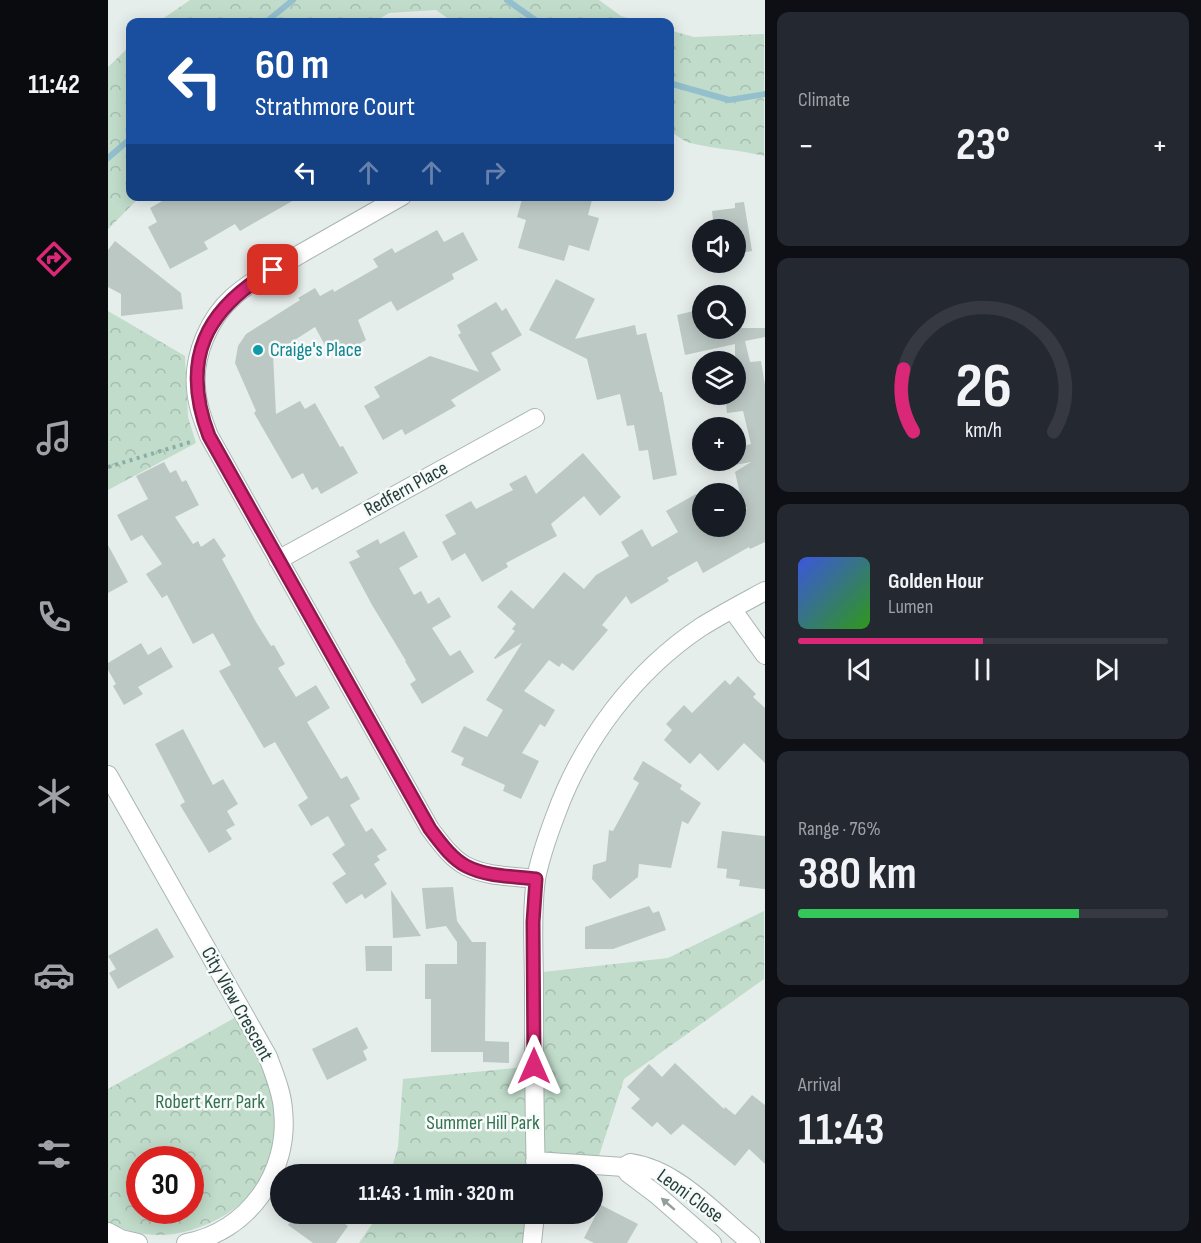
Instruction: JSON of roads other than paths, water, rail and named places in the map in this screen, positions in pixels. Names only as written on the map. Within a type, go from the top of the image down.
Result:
[{"type":"street","points":[[393,201],[255,280],[231,298],[204,337],[197,366],[196,387],[200,414],[209,436],[430,829],[447,850],[465,866],[491,874],[536,879]]},
{"type":"street","name":"Redfern Place","points":[[278,560],[535,418]]},
{"type":"street","points":[[536,1164],[533,922],[536,879],[549,832],[564,793],[583,754],[637,682],[670,651],[700,628],[765,591]]},
{"type":"street","points":[[732,609],[765,655]]},
{"type":"street","name":"City View Crescent","points":[[108,775],[268,1057],[279,1087],[284,1111],[281,1152],[277,1168],[264,1192],[245,1215],[219,1231],[186,1243]]},
{"type":"street","name":"Leoni Close","points":[[603,1167],[624,1167],[630,1163],[646,1166],[665,1174],[751,1243]]},
{"type":"street","name":"Leoni Close","points":[[624,1167],[628,1173],[712,1243]]},
{"type":"street","points":[[532,1243],[534,1224]]},
{"type":"street","points":[[108,1232],[121,1239],[138,1243]]},
{"type":"waterway","points":[[271,18],[293,0]]},
{"type":"waterway","points":[[507,0],[532,18]]},
{"type":"waterway","points":[[674,84],[729,100],[765,94]]},
{"type":"waterway","points":[[108,158],[126,142]]},
{"type":"place","name":"Craige's Place","points":[[258,350]]},
{"type":"park label","name":"Robert Kerr Park","points":[[210,1102]]},
{"type":"park label","name":"Summer Hill Park","points":[[483,1123]]}]
